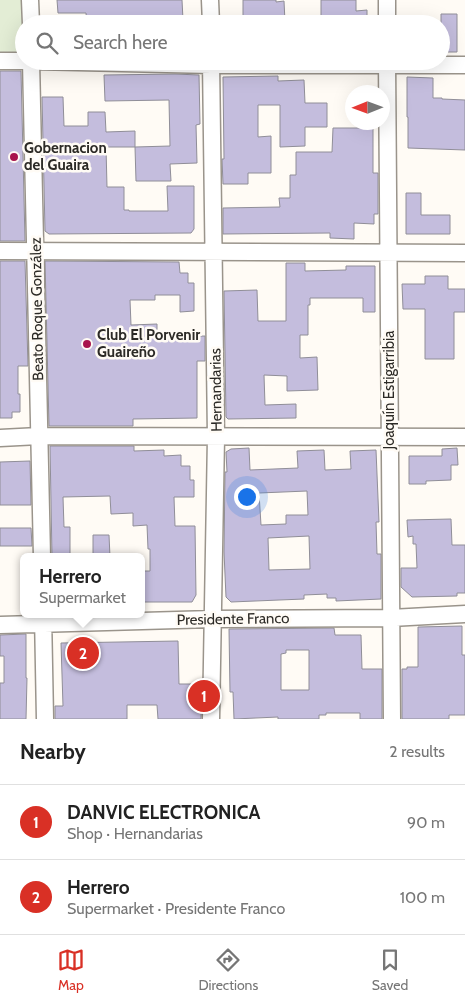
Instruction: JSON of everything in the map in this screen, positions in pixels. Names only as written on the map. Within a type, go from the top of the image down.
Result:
[{"type":"street","points":[[30,0],[31,15]]},
{"type":"street","points":[[210,0],[211,15]]},
{"type":"street","points":[[387,0],[387,15]]},
{"type":"street","points":[[0,61],[15,61]]},
{"type":"street","points":[[450,65],[465,65]]},
{"type":"street","name":"Beato Roque González","points":[[32,70],[42,553]]},
{"type":"street","name":"Hernandarias","points":[[210,719],[216,436],[211,70]]},
{"type":"street","name":"Joaquín Estigarribia","points":[[387,70],[392,719]]},
{"type":"street","points":[[0,251],[465,253]]},
{"type":"street","points":[[0,438],[39,436],[465,436]]},
{"type":"street","name":"Presidente Franco","points":[[0,625],[43,619],[391,618],[465,614]]},
{"type":"street","points":[[43,619],[45,719]]},
{"type":"green space","points":[[0,0],[27,0],[25,15],[15,15],[15,57],[0,57]]},
{"type":"building","points":[[57,0],[182,0],[183,15],[86,15],[86,13],[58,13]]},
{"type":"building","points":[[243,0],[284,1],[285,15],[243,15]]},
{"type":"building","points":[[321,0],[356,0],[356,11],[367,10],[367,15],[321,15]]},
{"type":"building","points":[[457,14],[457,52],[450,52],[450,15],[441,15]]},
{"type":"building","name":"Gobernacion del Guaira","points":[[0,71],[21,71],[25,241],[0,241]]},
{"type":"building","points":[[104,75],[199,75],[200,124],[196,125],[197,163],[170,164],[171,181],[136,181],[135,147],[170,146],[169,100],[105,101]]},
{"type":"building","points":[[278,76],[278,81],[304,80],[305,103],[327,103],[327,127],[305,127],[305,146],[280,147],[280,105],[258,105],[258,137],[271,136],[271,173],[248,173],[248,184],[223,184],[223,77]]},
{"type":"building","points":[[407,77],[433,78],[433,98],[465,100],[465,150],[408,148]]},
{"type":"building","points":[[42,97],[63,97],[64,126],[88,126],[88,112],[105,112],[106,132],[135,131],[135,147],[106,147],[107,187],[124,187],[124,210],[168,211],[167,186],[194,186],[194,229],[191,233],[49,234],[45,231]]},
{"type":"building","points":[[333,128],[373,130],[373,173],[378,173],[378,214],[374,214],[374,224],[354,223],[354,239],[330,238],[330,233],[223,234],[223,208],[280,207],[279,198],[290,198],[290,175],[296,175],[296,152],[332,152]]},
{"type":"building","points":[[406,193],[421,193],[421,215],[450,215],[450,234],[406,234]]},
{"type":"building","points":[[0,261],[25,261],[28,366],[18,366],[20,412],[12,412],[12,418],[0,418]]},
{"type":"building","name":"Club El Porvenir Guaireño","points":[[45,261],[179,262],[180,273],[188,273],[188,283],[194,283],[194,311],[180,312],[180,295],[155,295],[155,300],[130,300],[131,325],[157,324],[157,337],[205,336],[205,361],[197,361],[197,418],[133,419],[133,426],[49,426]]},
{"type":"building","points":[[286,263],[305,263],[305,271],[346,270],[346,266],[375,266],[375,312],[363,312],[363,298],[310,298],[310,305],[308,305],[308,335],[300,335],[300,358],[317,357],[318,390],[287,391],[287,376],[264,375],[265,405],[296,404],[296,418],[228,419],[226,417],[224,291],[257,290],[258,321],[286,321]]},
{"type":"building","points":[[425,276],[448,276],[448,289],[465,289],[465,312],[454,312],[454,359],[425,359],[425,309],[403,309],[402,284],[425,284]]},
{"type":"building","points":[[50,446],[134,446],[134,451],[164,450],[164,456],[181,455],[181,466],[190,466],[190,480],[194,480],[194,497],[174,497],[175,526],[195,526],[196,595],[192,602],[145,602],[145,571],[150,571],[147,525],[133,526],[133,513],[111,514],[110,496],[63,497],[64,527],[70,527],[70,553],[52,553]]},
{"type":"building","points":[[249,448],[250,470],[298,468],[297,451],[324,450],[325,470],[351,469],[350,451],[376,450],[379,522],[376,522],[377,554],[381,554],[381,599],[336,601],[336,598],[327,598],[327,594],[304,595],[304,599],[231,602],[226,597],[224,552],[225,472],[227,472],[226,452],[231,449]],"holes":[[[307,491],[308,515],[286,515],[286,524],[261,525],[259,493]],[[309,536],[310,569],[269,570],[268,538]]]},
{"type":"building","points":[[457,448],[458,465],[451,465],[451,480],[426,481],[426,484],[409,484],[409,456],[442,456],[442,449]]},
{"type":"building","points":[[30,461],[31,505],[0,505],[0,462]]},
{"type":"building","points":[[451,519],[452,545],[465,545],[465,593],[457,593],[457,596],[412,597],[401,587],[401,568],[417,568],[416,544],[413,544],[413,536],[408,537],[407,520]]},
{"type":"building","points":[[0,528],[31,528],[32,546],[0,546]]},
{"type":"building","points":[[93,535],[109,535],[110,553],[93,553]]},
{"type":"building","points":[[462,626],[462,655],[465,655],[465,715],[449,715],[449,719],[402,719],[402,669],[418,667],[418,627]]},
{"type":"building","points":[[334,628],[335,635],[361,635],[362,669],[382,669],[382,719],[360,719],[360,713],[326,713],[326,715],[319,715],[319,719],[278,719],[278,717],[234,719],[233,692],[230,692],[229,629]],"holes":[[[286,650],[309,650],[309,690],[281,690],[281,654],[286,653]]]},
{"type":"building","points":[[26,634],[26,719],[0,719],[0,683],[4,683],[4,656],[0,656],[0,635]]},
{"type":"building","points":[[178,641],[179,684],[202,684],[201,719],[158,719],[157,705],[127,705],[127,719],[55,719],[55,706],[63,706],[61,643]]},
{"type":"place","name":"Gobernacion del Guaira","points":[[14,157]]},
{"type":"place","name":"Club El Porvenir Guaireño","points":[[87,344]]},
{"type":"place","name":"Herrero","points":[[83,653]]},
{"type":"place","name":"DANVIC ELECTRONICA","points":[[204,696]]}]
